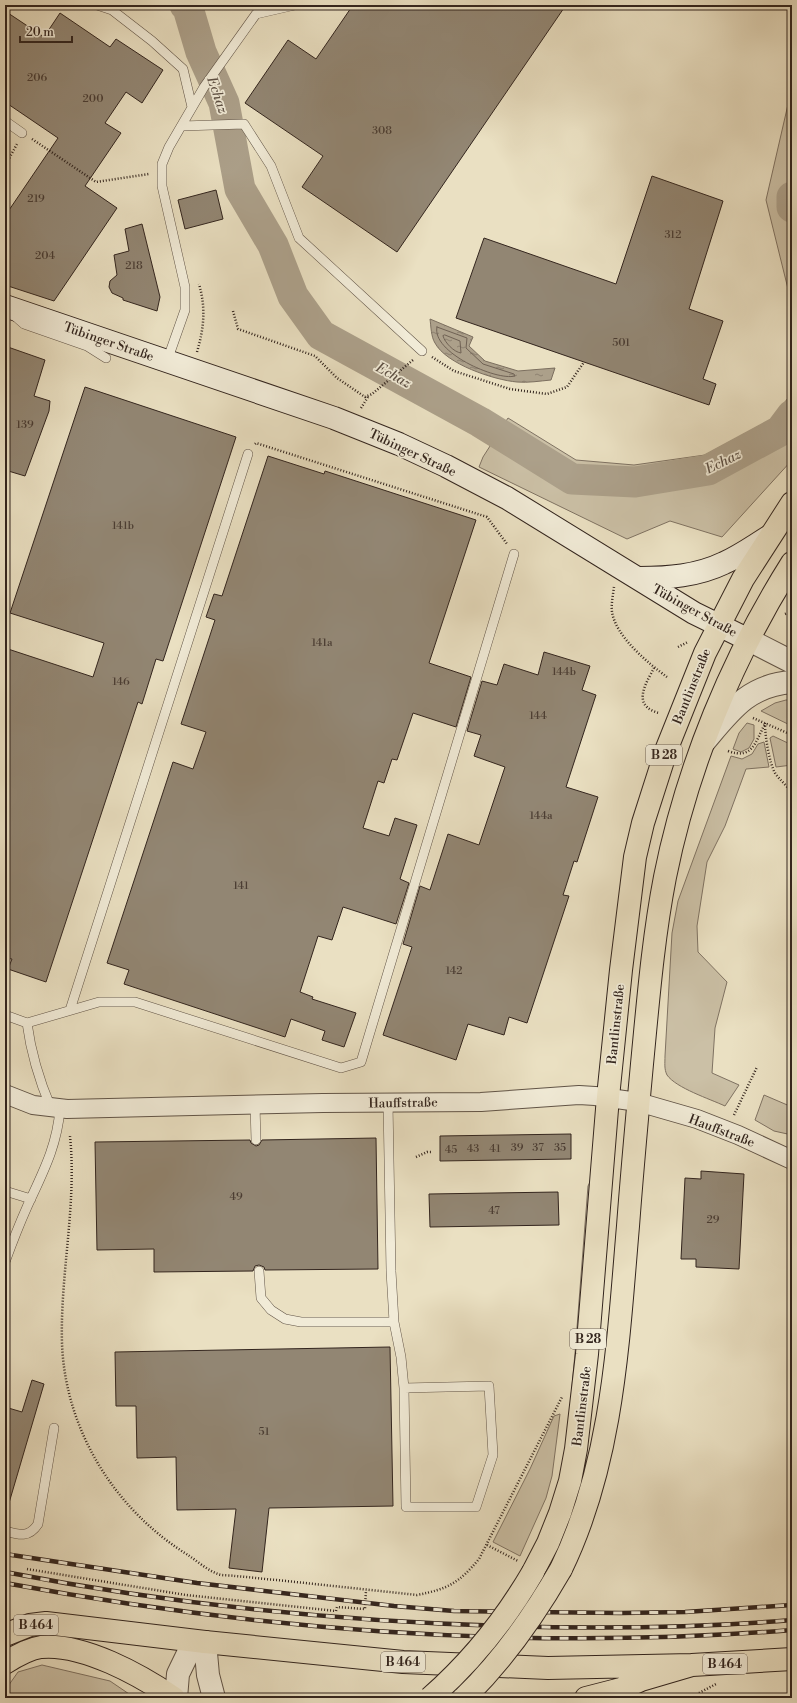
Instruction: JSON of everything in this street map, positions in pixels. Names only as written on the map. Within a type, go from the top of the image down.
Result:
[{"type":"main road","name":"Tübinger Straße","points":[[5,306],[334,418],[418,452],[507,498],[691,611],[792,662]]},
{"type":"main road","name":"Bantlinstraße","points":[[524,1566],[548,1543],[560,1514],[570,1481],[576,1449],[587,1354],[608,1097],[621,970],[635,857],[643,823],[667,748],[690,687],[718,625],[743,579],[792,503]]},
{"type":"main road","points":[[639,578],[677,577],[710,568],[735,557],[770,536]]},
{"type":"main road","name":"Bantlinstraße","points":[[464,1698],[508,1649],[548,1591],[574,1541],[585,1513],[596,1473],[607,1422],[618,1338],[649,988],[659,910],[673,841],[704,742],[718,707],[749,640],[792,563]]},
{"type":"main road","points":[[704,742],[740,701],[772,685],[792,682]]},
{"type":"main road","name":"B 28","points":[[430,1698],[482,1646],[520,1593],[524,1566]]},
{"type":"main road","name":"B 464","points":[[5,1635],[30,1625],[46,1623],[403,1662],[548,1668],[692,1665],[792,1659]]},
{"type":"main road","points":[[5,1663],[17,1654],[41,1647],[64,1648],[92,1655],[130,1671],[175,1698],[178,1674],[200,1641]]},
{"type":"main road","points":[[200,1641],[214,1698]]},
{"type":"main road","name":"B 464","points":[[616,1694],[641,1680],[692,1665]]},
{"type":"main road","points":[[586,1698],[616,1694]]},
{"type":"street","name":"Hauffstraße","points":[[5,1094],[33,1105],[60,1109],[481,1102],[579,1095],[608,1097],[638,1102],[697,1119],[790,1157]]},
{"type":"lane","points":[[97,5],[112,10],[152,41],[183,69],[192,107]]},
{"type":"lane","points":[[167,361],[184,310],[185,287],[162,186],[162,164],[169,147],[192,107],[225,56],[256,14],[274,7],[295,5]]},
{"type":"lane","points":[[5,121],[22,133]]},
{"type":"lane","points":[[182,126],[244,124],[270,166],[299,238],[422,351]]},
{"type":"lane","points":[[5,306],[24,324],[87,346],[106,358]]},
{"type":"lane","points":[[70,1010],[248,454]]},
{"type":"lane","points":[[5,1016],[27,1023],[99,1002],[135,1002],[341,1068],[360,1062],[514,554]]},
{"type":"lane","points":[[5,1262],[51,1155],[59,1120],[60,1109],[35,1063],[29,1041],[27,1023]]},
{"type":"lane","points":[[388,1103],[391,1271],[394,1322],[401,1357],[404,1388],[406,1507],[476,1507],[493,1455],[490,1386],[404,1388]]},
{"type":"lane","points":[[255,1105],[256,1140]]},
{"type":"lane","points":[[5,1191],[31,1199]]},
{"type":"lane","points":[[259,1270],[261,1298],[270,1310],[285,1319],[300,1322],[394,1322]]},
{"type":"lane","points":[[5,1531],[25,1534],[32,1532],[38,1524],[54,1428]]},
{"type":"path","points":[[5,166],[22,133],[96,182],[161,173]]},
{"type":"path","points":[[233,311],[238,329],[315,356],[337,378],[365,397],[369,397]]},
{"type":"path","points":[[422,351],[454,371],[510,389],[547,394],[567,387],[584,362]]},
{"type":"path","points":[[362,405],[372,394],[415,359]]},
{"type":"path","points":[[256,443],[487,517],[514,554]]},
{"type":"path","points":[[614,584],[612,611],[615,622],[636,651],[654,668],[667,677]]},
{"type":"path","points":[[786,613],[792,611]]},
{"type":"path","points":[[654,668],[645,686],[643,701],[647,708],[659,713]]},
{"type":"path","points":[[753,718],[792,735]]},
{"type":"path","points":[[728,751],[741,755],[750,751],[765,723]]},
{"type":"path","points":[[765,723],[765,730],[773,767],[778,777],[788,788]]},
{"type":"path","points":[[727,1130],[757,1067]]},
{"type":"path","points":[[60,1109],[73,1162],[62,1315],[65,1377],[74,1414],[88,1446],[104,1472],[148,1528],[182,1552],[218,1574],[417,1595],[438,1591],[452,1585],[465,1576],[479,1559],[558,1401],[565,1396]]},
{"type":"path","points":[[416,1157],[427,1152],[432,1152]]},
{"type":"path","points":[[487,1545],[524,1566]]},
{"type":"path","points":[[27,1569],[186,1595],[336,1611],[336,1607],[365,1609],[366,1590]]},
{"type":"shaded area","points":[[792,87],[792,305],[766,200]]},
{"type":"shaded area","points":[[792,387],[792,460],[722,537],[670,521],[627,539],[479,467],[483,457],[508,418],[576,460],[634,465],[705,455],[772,419],[788,398]]},
{"type":"shaded area","points":[[792,700],[792,726],[761,711],[775,703]]},
{"type":"shaded area","points":[[747,723],[754,725],[754,739],[749,748],[741,752],[733,749],[739,733]]},
{"type":"shaded area","points":[[773,736],[792,745],[792,765],[776,767],[770,738]]},
{"type":"shaded area","points":[[764,742],[769,767],[746,769],[725,826],[707,862],[697,926],[698,952],[727,982],[715,1028],[712,1073],[739,1085],[725,1106],[685,1089],[671,1080],[666,1073],[665,1056],[672,933],[678,901],[731,756],[742,759],[752,754],[758,744]]},
{"type":"shaded area","points":[[764,1095],[792,1107],[792,1135],[774,1131],[755,1120]]},
{"type":"shaded area","points":[[590,1182],[577,1353],[568,1430],[588,1186]]},
{"type":"shaded area","points":[[560,1414],[552,1476],[546,1498],[520,1556],[493,1542],[530,1469],[554,1416]]},
{"type":"shaded area","points":[[42,1665],[110,1681],[135,1698],[5,1698],[6,1689],[18,1672]]},
{"type":"water","points":[[430,319],[473,337],[469,346],[485,361],[518,371],[555,368],[551,380],[525,382],[507,381],[472,370],[460,364],[449,358],[435,343],[432,335]]},
{"type":"building","points":[[353,5],[566,5],[397,252],[302,187],[323,156],[245,103],[288,40],[316,59]]},
{"type":"building","points":[[5,11],[44,37],[60,13],[110,47],[116,39],[163,70],[142,103],[126,92],[105,123],[121,133],[85,186],[117,208],[54,301],[5,285],[5,216],[58,138],[5,102]]},
{"type":"building","points":[[652,176],[723,201],[689,309],[723,321],[703,379],[716,384],[709,405],[456,318],[484,238],[616,284]]},
{"type":"building","points":[[216,190],[223,219],[185,229],[178,200]]},
{"type":"building","points":[[142,224],[160,297],[157,311],[123,300],[123,298],[112,293],[109,287],[110,281],[117,275],[114,255],[129,251],[125,229]]},
{"type":"building","points":[[5,346],[45,360],[34,396],[50,401],[49,411],[25,476],[5,470]]},
{"type":"building","points":[[85,387],[236,437],[163,661],[156,659],[142,704],[138,702],[46,982],[8,969],[12,959],[5,958],[5,648],[93,677],[104,643],[10,613]]},
{"type":"building","points":[[268,456],[324,474],[325,471],[476,520],[429,663],[471,677],[456,727],[413,713],[397,760],[392,759],[384,783],[378,781],[363,828],[389,836],[395,818],[417,825],[400,879],[409,883],[396,924],[343,907],[332,940],[318,936],[300,992],[313,997],[312,999],[356,1013],[344,1047],[322,1040],[325,1031],[291,1019],[285,1037],[124,984],[129,970],[107,963],[173,762],[193,769],[206,732],[181,724],[215,620],[206,617],[214,594],[222,596]]},
{"type":"building","points":[[544,652],[590,666],[582,690],[596,695],[566,787],[598,797],[577,862],[574,861],[563,895],[569,896],[527,1023],[509,1017],[504,1035],[468,1024],[456,1060],[383,1035],[412,947],[403,944],[420,886],[430,890],[448,834],[479,845],[505,767],[474,756],[481,735],[467,731],[482,681],[497,685],[504,664],[538,675]]},
{"type":"building","points":[[571,1134],[571,1159],[440,1161],[440,1136]]},
{"type":"building","points":[[376,1138],[378,1269],[265,1270],[264,1267],[259,1265],[255,1266],[253,1271],[154,1272],[154,1249],[97,1250],[95,1142],[250,1140],[251,1143],[256,1146],[259,1145],[262,1140]]},
{"type":"building","points":[[701,1171],[744,1174],[739,1269],[696,1267],[696,1259],[681,1259],[685,1178],[701,1179]]},
{"type":"building","points":[[558,1192],[559,1225],[430,1227],[429,1194]]},
{"type":"building","points":[[390,1347],[393,1506],[269,1508],[262,1572],[229,1568],[236,1509],[177,1510],[176,1457],[137,1458],[136,1406],[116,1406],[115,1352]]},
{"type":"building","points":[[32,1380],[44,1384],[9,1503],[5,1503],[5,1407],[22,1412]]},
{"type":"waterway","name":"Echaz","points":[[185,5],[188,8],[201,52],[224,103],[240,189],[273,245],[293,296],[321,335],[480,422],[572,479],[635,482],[708,470],[780,431],[792,415]]},
{"type":"waterway","name":"Echaz","points":[[792,197],[792,207]]},
{"type":"railway","points":[[5,1554],[197,1583],[394,1606],[454,1611],[621,1613],[685,1612],[792,1605]]},
{"type":"railway","points":[[5,1572],[190,1602],[315,1615],[439,1624],[611,1628],[720,1625],[792,1620]]},
{"type":"railway","points":[[5,1583],[102,1600],[200,1614],[298,1625],[397,1632],[496,1637],[594,1638],[693,1636],[792,1630]]}]
